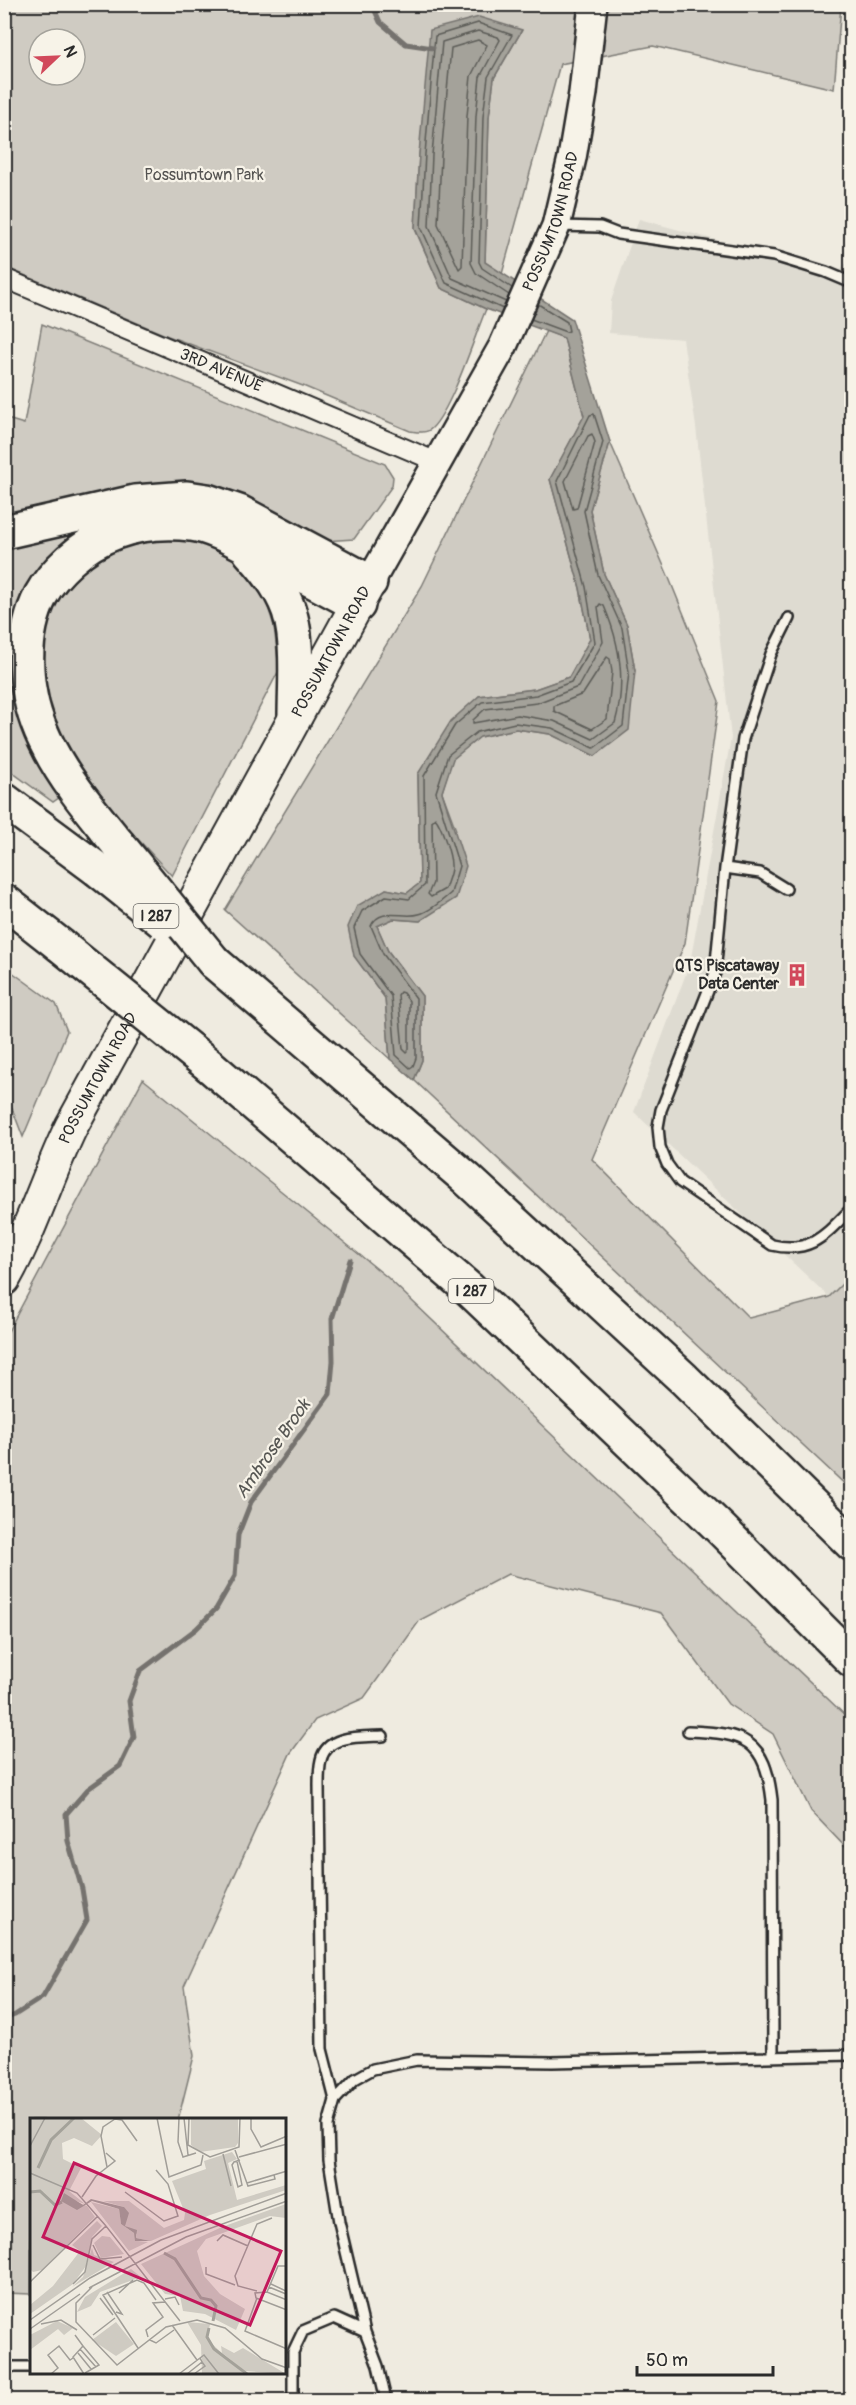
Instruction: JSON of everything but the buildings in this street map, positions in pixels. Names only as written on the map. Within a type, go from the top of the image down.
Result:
[{"type":"highway","points":[[4,532],[135,502],[187,498],[207,501],[239,512],[364,594]]},
{"type":"highway","points":[[214,962],[118,844],[60,768],[44,738],[34,711],[27,658],[32,618],[51,580],[76,555],[95,540],[116,530],[141,524],[169,522],[194,524],[364,594]]},
{"type":"highway","points":[[242,544],[261,564],[286,602],[294,644],[295,716]]},
{"type":"highway","name":"POSSUMTOWN ROAD","points":[[4,1279],[19,1253],[51,1168],[71,1127],[364,594]]},
{"type":"highway","name":"I 287","points":[[4,800],[97,869],[214,962],[467,1179],[684,1379],[852,1544]]},
{"type":"highway","name":"I 287","points":[[4,901],[210,1066],[478,1297],[705,1513],[852,1660]]},
{"type":"main road","name":"POSSUMTOWN ROAD","points":[[364,594],[503,346],[556,226],[572,158],[583,93],[593,4]]},
{"type":"street","name":"3RD AVENUE","points":[[4,278],[437,462]]},
{"type":"lane","points":[[556,226],[600,228],[618,234],[774,256],[826,272],[852,283]]},
{"type":"lane","points":[[789,618],[771,654],[743,739],[725,868],[715,973],[661,1110],[658,1127],[660,1147],[667,1164],[680,1182],[772,1245],[807,1246],[820,1239],[852,1208]]},
{"type":"lane","points":[[725,868],[760,873],[786,889]]},
{"type":"lane","points":[[688,1731],[720,1732],[743,1739],[758,1752],[767,1767],[772,1800],[773,2057]]},
{"type":"lane","points":[[383,1736],[348,1738],[332,1743],[325,1749],[321,1760],[319,1785],[322,2049],[334,2100],[328,2125],[329,2160],[339,2222],[365,2332],[378,2366],[386,2400]]},
{"type":"lane","points":[[334,2100],[355,2079],[373,2069],[417,2060],[552,2062],[852,2055]]},
{"type":"lane","points":[[293,2400],[289,2369],[293,2352],[303,2331],[334,2318],[365,2332]]},
{"type":"lane","points":[[4,2367],[30,2367]]},
{"type":"shaded area","points":[[639,219],[837,273],[851,258],[852,1275],[829,1297],[634,1112],[690,963],[731,738],[696,427],[683,339],[609,333],[611,301]]},
{"type":"shaded area","points":[[767,2397],[767,2400],[387,2399]]},
{"type":"green space","name":"Possumtown Park","points":[[5,5],[841,5],[834,89],[653,46],[560,64],[502,274],[485,263],[489,117],[494,78],[522,30],[425,106],[419,154],[415,229],[441,288],[486,309],[447,405],[440,418],[427,431],[410,431],[303,386],[168,336],[5,267]]},
{"type":"green space","points":[[42,324],[385,464],[393,477],[392,486],[354,539],[323,541],[5,521],[4,418],[24,424]]},
{"type":"green space","points":[[546,331],[564,338],[584,416],[550,479],[580,588],[590,639],[569,677],[535,689],[479,696],[418,774],[420,883],[407,893],[386,889],[354,956],[385,998],[390,1059],[225,910],[422,586]]},
{"type":"green space","points":[[610,442],[719,701],[685,943],[592,1159],[749,1318],[829,1297],[851,1275],[851,1490],[414,1080],[422,1060],[422,996],[388,951],[377,926],[393,919],[420,921],[456,830],[442,792],[452,759],[479,737],[516,729],[550,734],[595,756],[635,671],[627,625],[604,574],[590,510]]},
{"type":"green space","points":[[89,523],[21,620],[63,795],[53,802],[5,767],[5,542]]},
{"type":"green space","points":[[184,538],[228,553],[260,582],[274,626],[279,670],[172,876],[100,798],[52,731],[40,659],[46,618],[62,588],[92,557],[125,540]]},
{"type":"green space","points":[[5,967],[56,1004],[67,1031],[23,1137],[5,1090]]},
{"type":"green space","points":[[143,1079],[387,1277],[851,1721],[851,1853],[811,1811],[773,1734],[728,1704],[661,1613],[508,1574],[420,1620],[364,1698],[315,1720],[290,1754],[184,1986],[194,2056],[178,2118],[30,2118],[30,2294],[5,2293],[5,1337]]},
{"type":"water","points":[[479,17],[522,30],[494,78],[489,117],[485,262],[572,319],[610,442],[590,510],[604,574],[627,625],[635,671],[629,730],[595,756],[550,734],[516,729],[480,737],[453,759],[442,792],[466,866],[456,898],[420,921],[393,919],[377,926],[388,951],[422,996],[422,1060],[414,1080],[390,1059],[385,998],[354,956],[348,927],[357,906],[386,889],[407,893],[420,883],[418,774],[451,721],[479,696],[535,689],[569,677],[590,639],[580,588],[550,479],[584,416],[564,338],[486,309],[441,288],[415,228],[430,30]]},
{"type":"waterway","name":"Ambrose Brook","points":[[372,4],[380,22],[406,44],[433,48]]},
{"type":"waterway","name":"Ambrose Brook","points":[[4,2019],[15,2015],[43,1997],[87,1920],[82,1889],[68,1841],[66,1814],[88,1789],[120,1766],[134,1737],[129,1701],[140,1671],[196,1629],[216,1609],[235,1576],[238,1535],[251,1502],[330,1394],[333,1361],[332,1319],[350,1260]]},
{"type":"place","name":"QTS Piscataway Data Center","points":[[797,975]]}]
